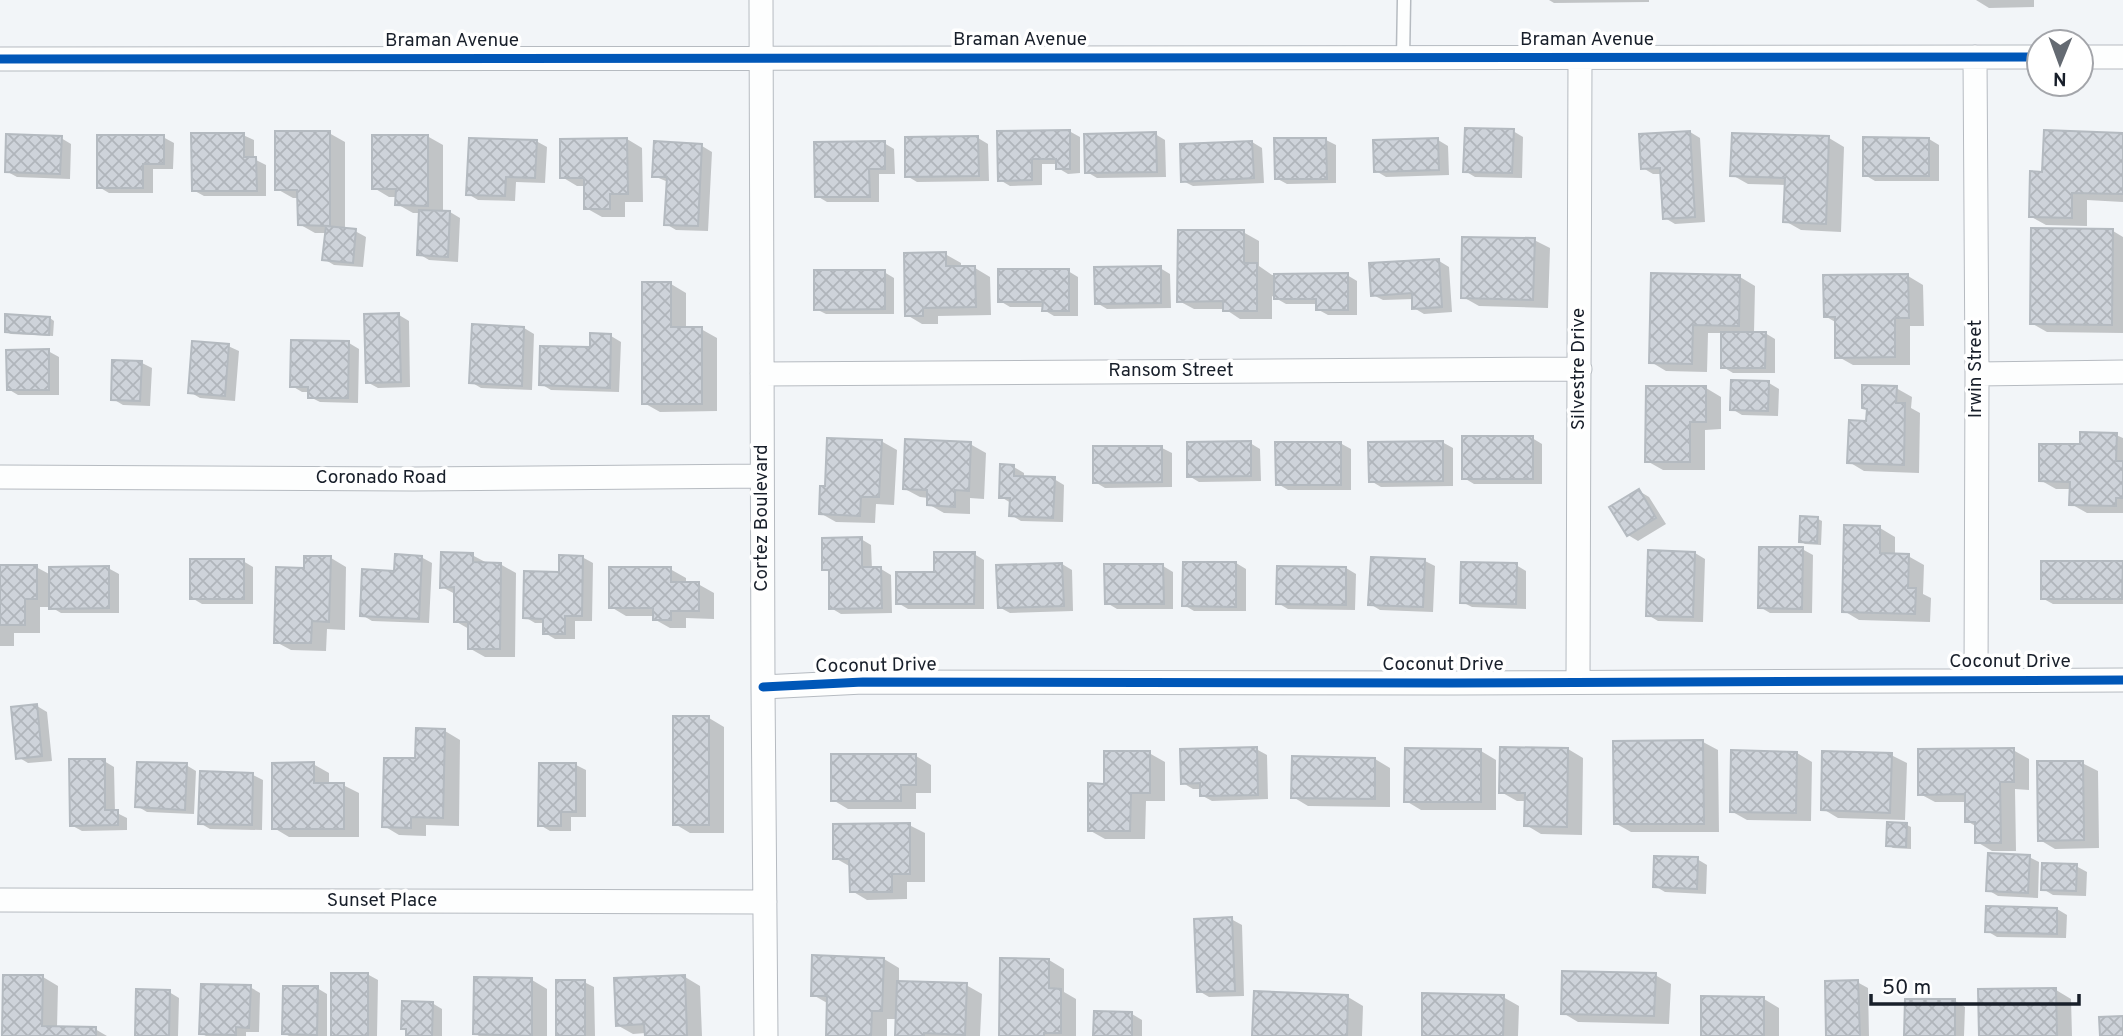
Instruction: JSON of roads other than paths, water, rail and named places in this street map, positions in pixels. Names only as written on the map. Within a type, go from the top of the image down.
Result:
[{"type":"street","name":"Cortez Boulevard","points":[[761,0],[766,1036]]},
{"type":"street","name":"Irwin Street","points":[[1975,57],[1976,680]]},
{"type":"street","name":"Braman Avenue","points":[[0,59],[2025,57]]},
{"type":"street","points":[[2095,57],[2123,57]]},
{"type":"street","name":"Silvestre Drive","points":[[1578,681],[1580,58]]},
{"type":"street","name":"Ransom Street","points":[[762,374],[1580,369]]},
{"type":"street","points":[[1977,374],[2123,372]]},
{"type":"street","name":"Coronado Road","points":[[0,477],[414,479],[762,476]]},
{"type":"street","name":"Coconut Drive","points":[[763,687],[863,682],[2123,680]]},
{"type":"street","name":"Sunset Place","points":[[0,900],[765,902]]},
{"type":"lane","points":[[1403,58],[1404,0]]}]
